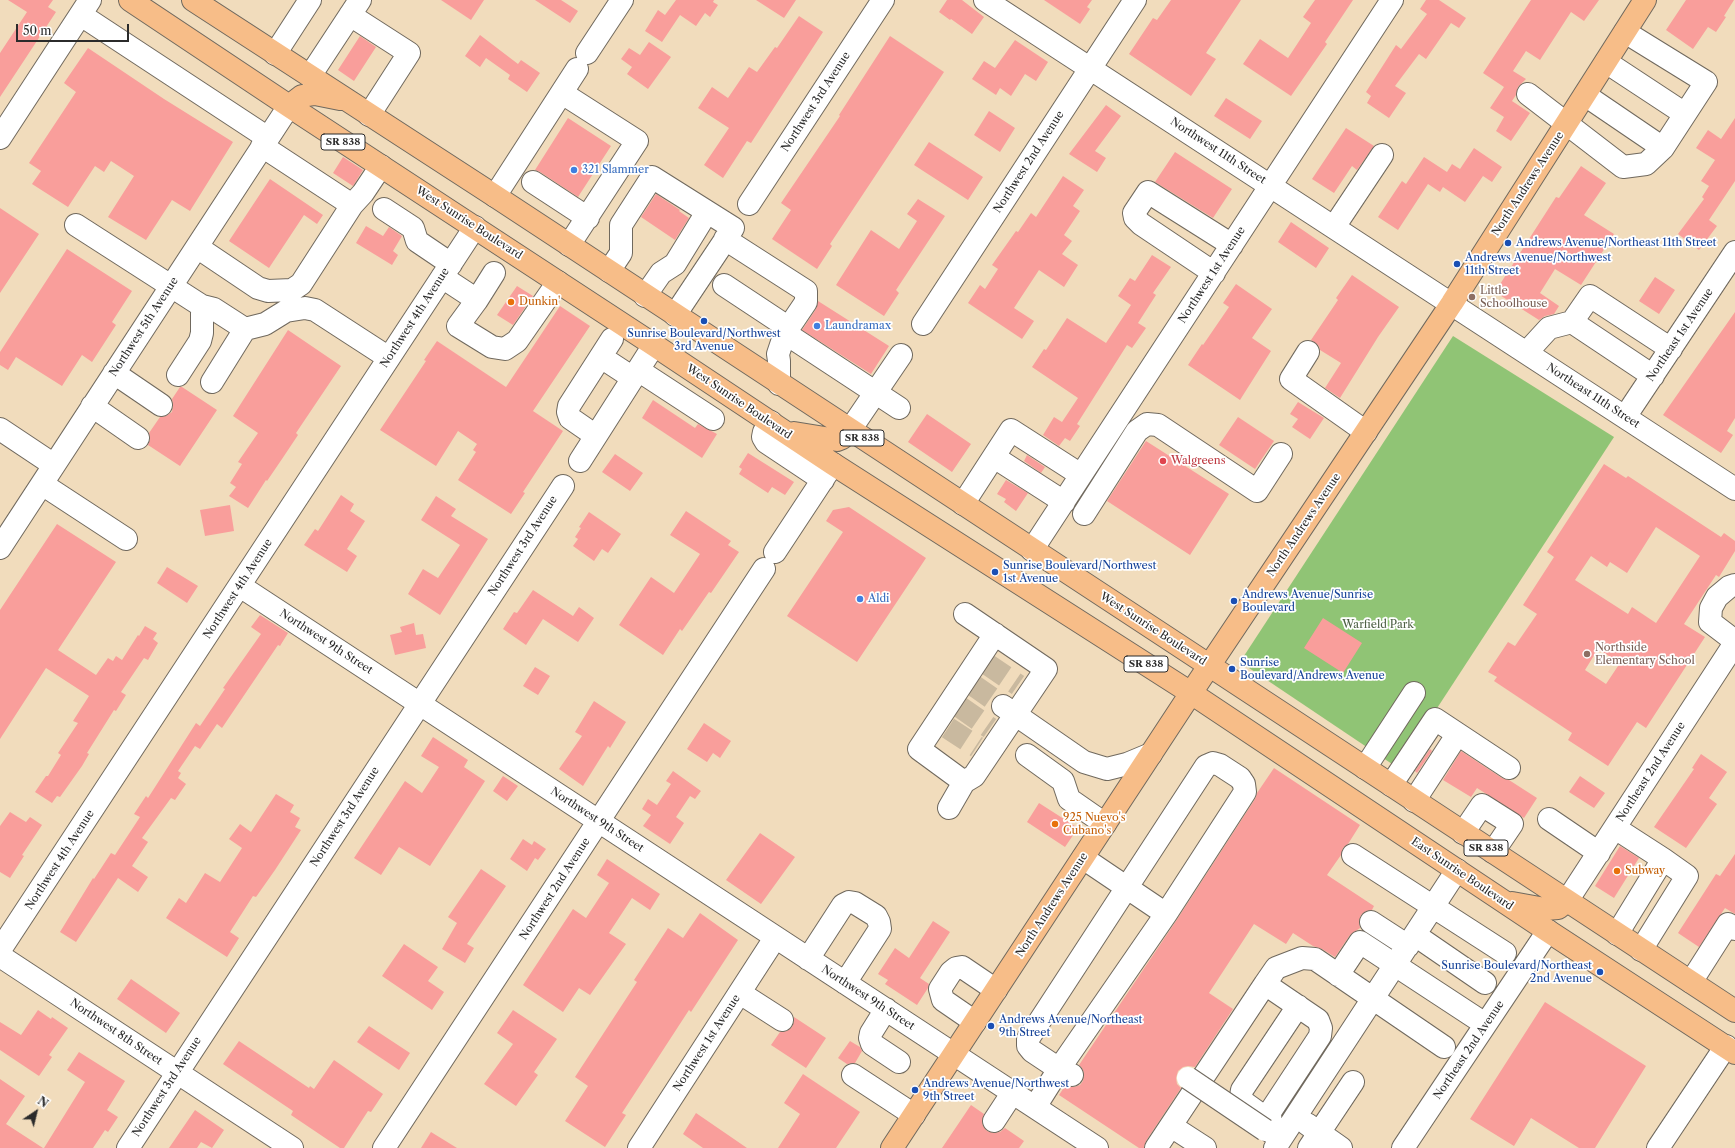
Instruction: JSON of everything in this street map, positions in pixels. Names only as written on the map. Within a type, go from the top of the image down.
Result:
[{"type":"main road","name":"West Sunrise Boulevard","points":[[130,0],[777,427],[828,472],[1192,693]]},
{"type":"main road","name":"West Sunrise Boulevard","points":[[193,0],[495,196],[1209,666]]},
{"type":"main road","name":"North Andrews Avenue","points":[[892,1148],[1209,666],[1452,303],[1645,0]]},
{"type":"main road","points":[[289,106],[302,96],[315,94],[345,100]]},
{"type":"main road","points":[[777,427],[837,440],[842,438],[850,430]]},
{"type":"main road","name":"SR 838","points":[[1209,666],[1735,1011]]},
{"type":"main road","name":"East Sunrise Boulevard","points":[[1192,693],[1548,931],[1730,1050]]},
{"type":"main road","points":[[1503,901],[1544,909],[1558,908],[1567,901]]},
{"type":"main road","points":[[1548,931],[1557,921],[1563,918],[1572,917],[1611,930]]},
{"type":"street","points":[[275,54],[310,0]]},
{"type":"street","points":[[495,196],[622,0]]},
{"type":"street","name":"Northwest 3rd Avenue","points":[[748,204],[883,0]]},
{"type":"street","name":"Northwest 11th Street","points":[[985,0],[1452,303]]},
{"type":"street","name":"Northwest 2nd Avenue","points":[[923,324],[1135,0]]},
{"type":"street","name":"Northwest 1st Avenue","points":[[1032,550],[1392,0]]},
{"type":"street","points":[[0,138],[86,7],[352,206]]},
{"type":"street","points":[[310,76],[355,7],[409,53],[369,115]]},
{"type":"street","points":[[1528,94],[1623,167],[1646,164],[1663,148],[1706,82],[1625,32]]},
{"type":"street","points":[[1606,62],[1685,114]]},
{"type":"street","points":[[562,93],[637,141],[569,245]]},
{"type":"street","points":[[1585,95],[1663,148]]},
{"type":"street","name":"Northwest 5th Avenue","points":[[0,548],[289,106]]},
{"type":"street","points":[[1334,227],[1382,155]]},
{"type":"street","points":[[196,247],[258,288],[268,291],[292,290],[301,284],[352,206],[363,193],[381,166]]},
{"type":"street","points":[[609,271],[621,253],[621,225],[652,177],[708,212],[729,233],[806,291],[806,302],[787,330],[778,354],[779,384]]},
{"type":"street","points":[[533,182],[588,218]]},
{"type":"street","points":[[1214,273],[1141,224],[1135,218],[1134,213],[1148,192],[1232,245]]},
{"type":"street","points":[[384,209],[413,228],[417,241],[477,300]]},
{"type":"street","points":[[646,296],[661,273],[675,264],[708,212]]},
{"type":"street","points":[[76,224],[171,287],[202,306],[214,309],[245,329]]},
{"type":"street","name":"Northwest 4th Avenue","points":[[0,950],[475,227]]},
{"type":"street","points":[[675,315],[729,233]]},
{"type":"street","name":"Northeast 1st Avenue","points":[[1625,417],[1735,252]]},
{"type":"street","points":[[675,264],[699,279]]},
{"type":"street","points":[[494,273],[458,326],[492,347],[505,348],[517,341],[558,282]]},
{"type":"street","points":[[724,285],[899,408]]},
{"type":"street","points":[[1527,352],[1549,328],[1572,322],[1590,296],[1671,349]]},
{"type":"street","name":"Northeast 11th Street","points":[[1452,303],[1735,489]]},
{"type":"street","points":[[178,375],[200,341],[202,333],[202,306]]},
{"type":"street","points":[[212,382],[245,329],[265,324],[286,311],[295,309],[310,309],[325,316],[389,358]]},
{"type":"street","points":[[1572,322],[1653,376]]},
{"type":"street","points":[[580,461],[654,345]]},
{"type":"street","points":[[596,436],[570,418],[568,412],[569,406],[607,348],[636,374],[683,399],[713,419]]},
{"type":"street","points":[[1308,352],[1291,379],[1366,432]]},
{"type":"street","points":[[850,430],[902,355]]},
{"type":"street","points":[[114,373],[162,405]]},
{"type":"street","points":[[683,399],[699,375]]},
{"type":"street","points":[[92,406],[138,438]]},
{"type":"street","points":[[1084,514],[1137,431],[1147,424],[1158,425],[1257,491],[1281,454]]},
{"type":"street","points":[[0,429],[54,465]]},
{"type":"street","points":[[963,504],[1011,430],[1081,475]]},
{"type":"street","points":[[994,457],[1064,502]]},
{"type":"street","name":"Northwest 2nd Avenue","points":[[384,1148],[828,472]]},
{"type":"street","points":[[42,484],[126,539]]},
{"type":"street","name":"Northwest 3rd Avenue","points":[[128,1148],[563,486]]},
{"type":"street","points":[[1735,585],[1729,587],[1717,597],[1711,608],[1710,622],[1735,642]]},
{"type":"street","name":"Northwest 9th Street","points":[[240,586],[420,703],[808,960],[954,1053],[1097,1148]]},
{"type":"street","points":[[949,808],[964,782],[974,776],[983,751],[1009,710],[1024,689],[1046,669],[965,614]]},
{"type":"street","points":[[964,782],[919,749],[943,724],[983,661],[995,634]]},
{"type":"street","name":"Northeast 2nd Avenue","points":[[1567,901],[1735,642]]},
{"type":"street","points":[[1364,768],[1414,693]]},
{"type":"street","points":[[1009,710],[1084,762],[1107,769],[1127,764],[1151,754]]},
{"type":"street","points":[[1391,786],[1435,719],[1509,768]]},
{"type":"street","points":[[1414,801],[1458,735]]},
{"type":"street","points":[[1026,755],[1063,780],[1069,799],[1105,824]]},
{"type":"street","points":[[1035,1107],[1066,1072],[1113,1003],[1166,914],[1245,792],[1244,784],[1240,778],[1220,765],[1212,764],[1206,766],[1028,1039],[1028,1046],[1032,1051],[1066,1072]]},
{"type":"street","points":[[1463,833],[1482,805],[1512,824],[1493,852]]},
{"type":"street","points":[[1549,819],[1599,853]]},
{"type":"street","points":[[1615,828],[1687,876],[1641,950]]},
{"type":"street","points":[[1353,855],[1432,908],[1444,913],[1505,953]]},
{"type":"street","points":[[1083,858],[1166,914]]},
{"type":"street","points":[[1611,930],[1663,859]]},
{"type":"street","points":[[1273,1134],[1296,1117],[1457,870]]},
{"type":"street","points":[[808,960],[843,905],[849,902],[855,903],[876,916],[880,922],[880,929],[845,983]]},
{"type":"street","points":[[1371,922],[1411,940],[1485,983]]},
{"type":"street","points":[[1691,982],[1728,924],[1735,929]]},
{"type":"street","name":"Northeast 2nd Avenue","points":[[1403,1148],[1548,931]]},
{"type":"street","name":"Northwest 1st Avenue","points":[[644,1146],[776,938]]},
{"type":"street","points":[[1338,975],[1360,942],[1485,1024]]},
{"type":"street","name":"Northwest 8th Street","points":[[0,956],[292,1148]]},
{"type":"street","points":[[1156,1148],[1276,968],[1302,958],[1315,959],[1444,1047]]},
{"type":"street","points":[[975,1022],[943,1000],[940,989],[951,972],[956,968],[962,967],[996,990]]},
{"type":"street","points":[[1265,984],[1318,1020],[1321,1028],[1320,1036],[1270,1112],[1273,1134]]},
{"type":"street","points":[[740,993],[782,1020]]},
{"type":"street","points":[[1273,1134],[1242,1101],[1242,1090],[1298,1006]]},
{"type":"street","points":[[886,1009],[871,1033],[870,1038],[872,1044],[900,1062]]},
{"type":"street","points":[[1658,1148],[1730,1050]]},
{"type":"street","points":[[853,1075],[914,1115]]},
{"type":"street","points":[[1188,1078],[1273,1134]]},
{"type":"street","points":[[1314,1140],[1353,1082]]},
{"type":"street","points":[[994,1121],[1013,1092]]},
{"type":"street","points":[[1296,1117],[1314,1140],[1341,1148]]},
{"type":"street","points":[[1171,1126],[1204,1148]]},
{"type":"green space","name":"Warfield Park","points":[[1453,336],[1614,437],[1398,768],[1240,662]]},
{"type":"building","points":[[8,0],[53,0],[48,7],[56,12],[0,97],[0,53],[27,12]]},
{"type":"building","points":[[441,0],[484,0],[471,20]]},
{"type":"building","points":[[535,0],[561,0],[578,11],[570,23]]},
{"type":"building","points":[[676,0],[714,0],[713,2],[718,5],[710,17],[705,13],[696,26],[680,15],[662,42],[645,31],[658,10],[665,15]]},
{"type":"building","points":[[756,0],[796,0],[784,18]]},
{"type":"building","points":[[947,0],[962,0],[984,17],[972,34],[939,12]]},
{"type":"building","points":[[1044,0],[1092,0],[1087,7],[1090,9],[1080,24]]},
{"type":"building","points":[[1171,0],[1241,0],[1206,53],[1216,59],[1191,96],[1129,54],[1153,18],[1157,20]]},
{"type":"building","points":[[1315,0],[1353,0],[1325,42],[1327,44],[1291,96],[1243,64],[1260,39],[1288,58],[1311,23],[1303,17]]},
{"type":"building","points":[[1426,0],[1439,0],[1466,18],[1459,28],[1451,23],[1426,59],[1419,54],[1395,86],[1406,93],[1389,118],[1367,103],[1371,96],[1366,92],[1396,45],[1401,49],[1427,14],[1420,9]]},
{"type":"building","points":[[1531,0],[1599,0],[1584,21],[1571,12],[1540,60],[1526,51],[1513,71],[1526,79],[1518,87],[1516,95],[1512,101],[1530,113],[1511,141],[1496,131],[1504,117],[1490,108],[1504,87],[1483,73]]},
{"type":"building","points":[[1686,0],[1734,0],[1724,16],[1726,17],[1716,32],[1708,27],[1693,49],[1666,30]]},
{"type":"building","points":[[799,16],[823,32],[751,143],[747,141],[723,178],[704,165],[729,128],[698,108],[712,87],[728,98],[749,67],[757,72],[775,47],[777,48]]},
{"type":"building","points":[[480,35],[518,64],[521,60],[540,73],[527,92],[508,79],[510,75],[486,58],[480,67],[465,56]]},
{"type":"building","points":[[360,36],[376,47],[354,81],[338,70]]},
{"type":"building","points":[[890,36],[944,72],[830,244],[832,246],[817,269],[772,239],[791,210],[781,203],[840,116],[839,115]]},
{"type":"building","points":[[1015,40],[1048,62],[1036,81],[1025,74],[1011,96],[1000,88],[996,95],[972,79],[984,61],[995,68]]},
{"type":"building","points":[[649,42],[671,57],[648,89],[627,74],[632,67],[621,59],[629,48],[640,55]]},
{"type":"building","points":[[88,48],[164,99],[233,142],[190,211],[172,200],[146,240],[108,217],[134,176],[111,161],[104,172],[95,166],[68,207],[32,184],[41,171],[29,163],[76,92],[64,83]]},
{"type":"building","points":[[1226,98],[1262,121],[1250,139],[1214,116]]},
{"type":"building","points":[[1106,105],[1121,116],[1095,151],[1106,158],[1097,172],[1069,154]]},
{"type":"building","points":[[989,111],[1015,128],[1000,152],[974,135]]},
{"type":"building","points":[[568,118],[611,146],[578,197],[535,170]]},
{"type":"building","points":[[1735,118],[1735,181],[1709,220],[1717,226],[1699,250],[1678,234],[1704,199],[1702,197],[1709,186],[1701,181],[1715,160],[1696,148],[1708,130],[1721,139]]},
{"type":"building","points":[[1346,128],[1374,146],[1357,170],[1352,166],[1334,193],[1312,179]]},
{"type":"building","points":[[929,142],[983,177],[968,200],[914,165]]},
{"type":"building","points":[[1474,148],[1502,167],[1492,182],[1483,176],[1465,202],[1443,187],[1440,192],[1428,184],[1398,230],[1378,217],[1402,181],[1406,184],[1424,157],[1447,172],[1452,164],[1460,169]]},
{"type":"building","points":[[1175,152],[1232,189],[1213,218],[1155,182]]},
{"type":"building","points":[[343,157],[363,170],[353,186],[333,173]]},
{"type":"building","points":[[1581,166],[1606,183],[1584,215],[1614,234],[1581,285],[1555,269],[1540,293],[1559,306],[1554,314],[1545,316],[1539,320],[1495,292],[1556,197],[1559,198]]},
{"type":"building","points":[[1063,176],[1084,190],[1073,206],[1080,211],[1064,235],[1072,241],[1062,254],[1078,265],[1064,287],[1039,270],[1014,308],[1034,321],[1022,339],[968,303],[980,285],[985,289],[998,269],[992,265],[1016,231],[1018,232],[1031,213],[1036,217]]},
{"type":"building","points":[[270,179],[323,215],[317,224],[304,215],[269,268],[229,241]]},
{"type":"building","points":[[656,194],[689,218],[675,240],[641,217]]},
{"type":"building","points":[[918,199],[945,216],[896,290],[899,293],[884,316],[836,285],[871,230],[899,249],[917,221],[907,214]]},
{"type":"building","points":[[0,208],[39,234],[0,293]]},
{"type":"building","points":[[1291,222],[1329,248],[1316,268],[1278,242]]},
{"type":"building","points":[[366,226],[383,236],[389,227],[402,236],[393,251],[398,255],[392,265],[356,243]]},
{"type":"building","points":[[67,249],[132,291],[112,322],[116,325],[92,362],[82,355],[62,386],[16,357],[8,370],[0,365],[0,352]]},
{"type":"building","points":[[1152,255],[1171,267],[1153,293],[1156,295],[1138,323],[1146,328],[1132,348],[1127,345],[1077,424],[1080,426],[1070,441],[1065,438],[1059,446],[1043,435],[1054,417],[1062,422],[1078,398],[1032,367],[1044,349],[1046,350],[1067,318],[1106,343],[1131,305],[1118,296],[1130,278],[1135,281]]},
{"type":"building","points":[[1352,275],[1399,307],[1378,337],[1340,398],[1325,388],[1341,363],[1320,350],[1319,346],[1311,340],[1338,300],[1336,298]]},
{"type":"building","points":[[1655,277],[1675,290],[1659,314],[1639,301]]},
{"type":"building","points":[[1236,284],[1272,309],[1252,338],[1271,351],[1240,400],[1188,365],[1229,307],[1223,303]]},
{"type":"building","points":[[517,286],[533,296],[513,325],[497,315]]},
{"type":"building","points":[[818,301],[889,346],[871,374],[802,330],[816,309]]},
{"type":"building","points":[[560,306],[590,326],[533,411],[563,431],[523,492],[525,493],[511,514],[458,480],[476,452],[473,450],[477,444],[458,431],[436,466],[380,430],[426,361],[424,360],[437,341],[506,387]]},
{"type":"building","points":[[1735,312],[1735,418],[1727,431],[1733,435],[1721,453],[1663,415]]},
{"type":"building","points":[[288,330],[341,366],[296,433],[298,435],[248,508],[229,496],[236,487],[230,483],[242,464],[238,462],[258,433],[233,416]]},
{"type":"building","points":[[180,387],[217,410],[180,466],[148,445],[150,439],[149,433],[160,417],[166,416],[172,412],[172,399]]},
{"type":"building","points":[[653,400],[695,428],[698,424],[717,434],[702,458],[642,418]]},
{"type":"building","points":[[1298,402],[1324,418],[1310,439],[1292,427],[1298,419],[1290,414]]},
{"type":"building","points":[[927,414],[971,444],[952,472],[908,442]]},
{"type":"building","points":[[1238,417],[1274,441],[1255,469],[1219,445]]},
{"type":"building","name":"Walgreens","points":[[1146,441],[1229,494],[1190,555],[1107,501]]},
{"type":"building","points":[[748,453],[794,482],[785,495],[772,487],[768,493],[739,474],[742,469],[739,467]]},
{"type":"building","points":[[615,454],[643,473],[630,491],[602,472]]},
{"type":"building","points":[[1027,455],[1045,467],[1041,473],[1024,461]]},
{"type":"building","points":[[1604,464],[1626,478],[1628,476],[1721,537],[1724,533],[1735,541],[1735,551],[1719,577],[1716,575],[1684,624],[1705,637],[1646,728],[1637,722],[1608,766],[1568,740],[1572,733],[1494,681],[1497,677],[1488,672],[1508,642],[1515,646],[1537,614],[1523,605],[1554,557],[1547,552]],"holes":[[[1656,527],[1700,556],[1656,623],[1632,607],[1628,614],[1575,580],[1591,556],[1607,567],[1610,562],[1627,573]],[[1598,649],[1620,663],[1606,684],[1585,670]]]},
{"type":"building","points":[[1006,480],[1028,493],[1016,511],[1004,502],[1006,499],[997,494]]},
{"type":"building","points":[[341,495],[354,504],[350,511],[365,521],[347,549],[357,556],[347,572],[304,545],[315,529],[318,531]]},
{"type":"building","points":[[436,496],[456,509],[451,516],[488,539],[440,615],[408,594],[423,569],[438,578],[460,545],[421,520]]},
{"type":"building","points":[[230,505],[234,531],[205,536],[200,510]]},
{"type":"building","points":[[849,507],[926,558],[857,662],[787,616],[843,532],[826,521],[833,510]]},
{"type":"building","points":[[686,511],[731,541],[728,545],[739,552],[711,593],[709,592],[682,631],[680,629],[663,655],[619,625],[651,577],[674,593],[700,554],[670,535]]},
{"type":"building","points":[[589,512],[621,534],[608,553],[602,549],[594,561],[573,546],[578,539],[575,537],[581,528],[579,527]]},
{"type":"building","points":[[57,524],[116,562],[58,650],[96,675],[108,658],[113,661],[116,656],[122,660],[145,626],[157,633],[153,639],[158,643],[148,660],[144,658],[121,692],[126,695],[116,711],[114,710],[87,753],[89,754],[82,766],[60,797],[57,796],[52,803],[35,792],[46,776],[48,776],[61,755],[58,753],[78,723],[73,721],[89,696],[46,668],[0,739],[0,610]]},
{"type":"building","points":[[167,567],[198,586],[187,603],[157,583]]},
{"type":"building","points":[[533,590],[573,616],[579,607],[594,618],[578,642],[543,619],[526,645],[503,629],[514,612],[517,613]]},
{"type":"building","points":[[260,615],[288,633],[280,646],[278,645],[222,728],[217,724],[200,749],[195,746],[178,771],[181,773],[178,778],[186,784],[175,800],[171,798],[142,838],[148,842],[132,866],[148,877],[138,892],[118,878],[76,942],[60,932],[93,878],[94,879],[111,853],[115,855],[140,817],[134,814],[146,796],[148,798],[196,723],[200,726],[225,689],[223,688],[261,634],[251,627]]},
{"type":"building","points":[[1323,618],[1362,643],[1343,673],[1304,648]]},
{"type":"building","points":[[414,623],[416,635],[423,634],[426,648],[395,655],[390,635],[402,632],[400,627]]},
{"type":"building","points":[[535,667],[550,676],[538,695],[523,686]]},
{"type":"building","points":[[594,701],[626,722],[610,748],[608,746],[583,786],[559,769],[582,736],[575,732]]},
{"type":"building","points":[[704,723],[731,741],[720,758],[713,753],[707,762],[687,749]]},
{"type":"building","points":[[433,737],[468,760],[464,767],[485,781],[430,866],[399,847],[381,875],[354,858],[405,781],[422,793],[439,767],[421,756]]},
{"type":"building","points":[[1430,749],[1432,751],[1417,773],[1415,771]]},
{"type":"building","points":[[1461,751],[1502,778],[1509,780],[1537,798],[1524,818],[1477,788],[1471,797],[1443,780]]},
{"type":"building","points":[[1701,754],[1727,772],[1709,798],[1717,804],[1686,848],[1654,827],[1694,769],[1692,768]]},
{"type":"building","points":[[1274,768],[1360,825],[1348,844],[1343,848],[1341,855],[1327,875],[1374,906],[1372,910],[1366,911],[1361,915],[1359,921],[1360,928],[1350,935],[1335,957],[1322,949],[1313,946],[1293,933],[1286,944],[1254,924],[1209,993],[1233,1009],[1195,1067],[1183,1067],[1178,1071],[1176,1078],[1177,1084],[1181,1088],[1146,1141],[1144,1148],[1139,1148],[1059,1095],[1065,1086],[1074,1087],[1080,1085],[1083,1081],[1084,1073],[1079,1065],[1176,921]]},
{"type":"building","points":[[673,771],[701,791],[695,799],[690,796],[676,817],[684,823],[670,844],[643,826],[651,815],[642,809],[648,799],[657,805],[671,784],[666,781]]},
{"type":"building","points":[[503,776],[518,786],[507,801],[493,791]]},
{"type":"building","points":[[1580,776],[1605,793],[1594,808],[1569,792]]},
{"type":"building","points":[[276,794],[294,805],[290,812],[300,818],[295,827],[301,830],[256,897],[253,896],[230,932],[239,938],[227,957],[166,918],[179,898],[186,903],[205,873],[220,882],[242,848],[229,839],[240,824],[251,832]]},
{"type":"building","points":[[1039,803],[1078,828],[1065,847],[1027,822]]},
{"type":"building","points":[[10,812],[26,822],[30,817],[42,825],[22,855],[24,856],[10,878],[0,872],[0,826]]},
{"type":"building","points":[[760,833],[795,857],[761,904],[726,880]]},
{"type":"building","points":[[523,839],[532,845],[534,841],[546,849],[538,860],[535,858],[527,871],[510,859]]},
{"type":"building","name":"Subway","points":[[1620,846],[1639,858],[1614,898],[1595,886]]},
{"type":"building","points":[[1735,854],[1735,914],[1725,908],[1699,947],[1678,933],[1716,874],[1720,876]]},
{"type":"building","points":[[607,859],[660,894],[650,910],[632,898],[609,933],[626,944],[590,995],[579,988],[563,1012],[523,985],[573,909],[586,918],[609,883],[597,875]]},
{"type":"building","points":[[481,869],[506,886],[467,944],[474,948],[465,963],[442,949],[457,923],[448,917]]},
{"type":"building","points":[[700,913],[738,940],[691,1012],[689,1010],[622,1113],[626,1115],[605,1147],[565,1121],[588,1086],[575,1077],[637,982],[634,980],[668,928],[683,938]]},
{"type":"building","points":[[933,921],[950,932],[920,978],[929,984],[917,1005],[885,984],[888,980],[878,974],[895,948],[909,958]]},
{"type":"building","points":[[404,944],[438,967],[428,981],[444,992],[432,1010],[382,976]]},
{"type":"building","points":[[131,979],[180,1013],[166,1033],[117,999]]},
{"type":"building","points":[[1545,1002],[1646,1066],[1595,1148],[1579,1148],[1531,1118],[1514,1146],[1470,1119]]},
{"type":"building","points":[[38,1010],[51,1019],[52,1017],[68,1028],[49,1055],[52,1057],[39,1076],[0,1050],[0,1022],[21,1035]]},
{"type":"building","points":[[513,1010],[557,1039],[534,1072],[538,1075],[516,1106],[484,1084],[513,1044],[497,1033]]},
{"type":"building","points":[[794,1017],[826,1038],[806,1068],[771,1045],[780,1032],[787,1031],[792,1027]]},
{"type":"building","points":[[369,1026],[410,1053],[399,1070],[357,1042]]},
{"type":"building","points":[[239,1041],[309,1088],[310,1086],[314,1089],[334,1060],[383,1094],[371,1112],[368,1111],[344,1148],[340,1148],[291,1115],[293,1111],[223,1064]]},
{"type":"building","points":[[850,1041],[860,1047],[862,1051],[855,1063],[847,1064],[838,1058]]},
{"type":"building","points":[[79,1052],[125,1081],[107,1110],[118,1117],[108,1132],[105,1130],[93,1148],[44,1148],[85,1082],[67,1070]]},
{"type":"building","points":[[803,1074],[860,1112],[836,1148],[778,1148],[800,1114],[784,1103]]},
{"type":"building","points":[[0,1079],[25,1096],[6,1124],[43,1148],[0,1148]]},
{"type":"building","points":[[971,1105],[984,1114],[982,1121],[983,1126],[987,1131],[994,1133],[1000,1132],[1005,1128],[1024,1141],[1019,1148],[942,1148]]},
{"type":"building","points":[[195,1110],[224,1130],[212,1148],[201,1142],[197,1148],[169,1148]]},
{"type":"building","points":[[696,1113],[747,1148],[703,1148],[683,1134]]},
{"type":"building","points":[[431,1132],[457,1148],[421,1148]]},
{"type":"tunnel","points":[[987,664],[1018,685]]},
{"type":"tunnel","points":[[973,685],[1003,706]]},
{"type":"tunnel","points":[[960,707],[990,728]]},
{"type":"tunnel","points":[[948,728],[977,747]]},
{"type":"place","name":"321 Slammer","points":[[574,170]]},
{"type":"place","name":"Andrews Avenue/Northeast 11th Street","points":[[1508,243]]},
{"type":"place","name":"Andrews Avenue/Northwest 11th Street","points":[[1457,264]]},
{"type":"place","name":"Little Schoolhouse","points":[[1472,297]]},
{"type":"place","name":"Dunkin'","points":[[511,302]]},
{"type":"place","name":"Sunrise Boulevard/Northwest 3rd Avenue","points":[[704,321]]},
{"type":"place","name":"Laundramax","points":[[817,326]]},
{"type":"place","name":"Walgreens","points":[[1163,461]]},
{"type":"place","name":"Sunrise Boulevard/Northwest 1st Avenue","points":[[995,572]]},
{"type":"place","name":"Aldi","points":[[860,599]]},
{"type":"place","name":"Andrews Avenue/Sunrise Boulevard","points":[[1234,601]]},
{"type":"place","name":"Northside Elementary School","points":[[1587,654]]},
{"type":"place","name":"Sunrise Boulevard/Andrews Avenue","points":[[1232,669]]},
{"type":"place","name":"925 Nuevo's Cubano's","points":[[1055,824]]},
{"type":"place","name":"Subway","points":[[1617,871]]},
{"type":"place","name":"Sunrise Boulevard/Northeast 2nd Avenue","points":[[1600,972]]},
{"type":"place","name":"Andrews Avenue/Northeast 9th Street","points":[[991,1026]]},
{"type":"place","name":"Andrews Avenue/Northwest 9th Street","points":[[915,1090]]}]
